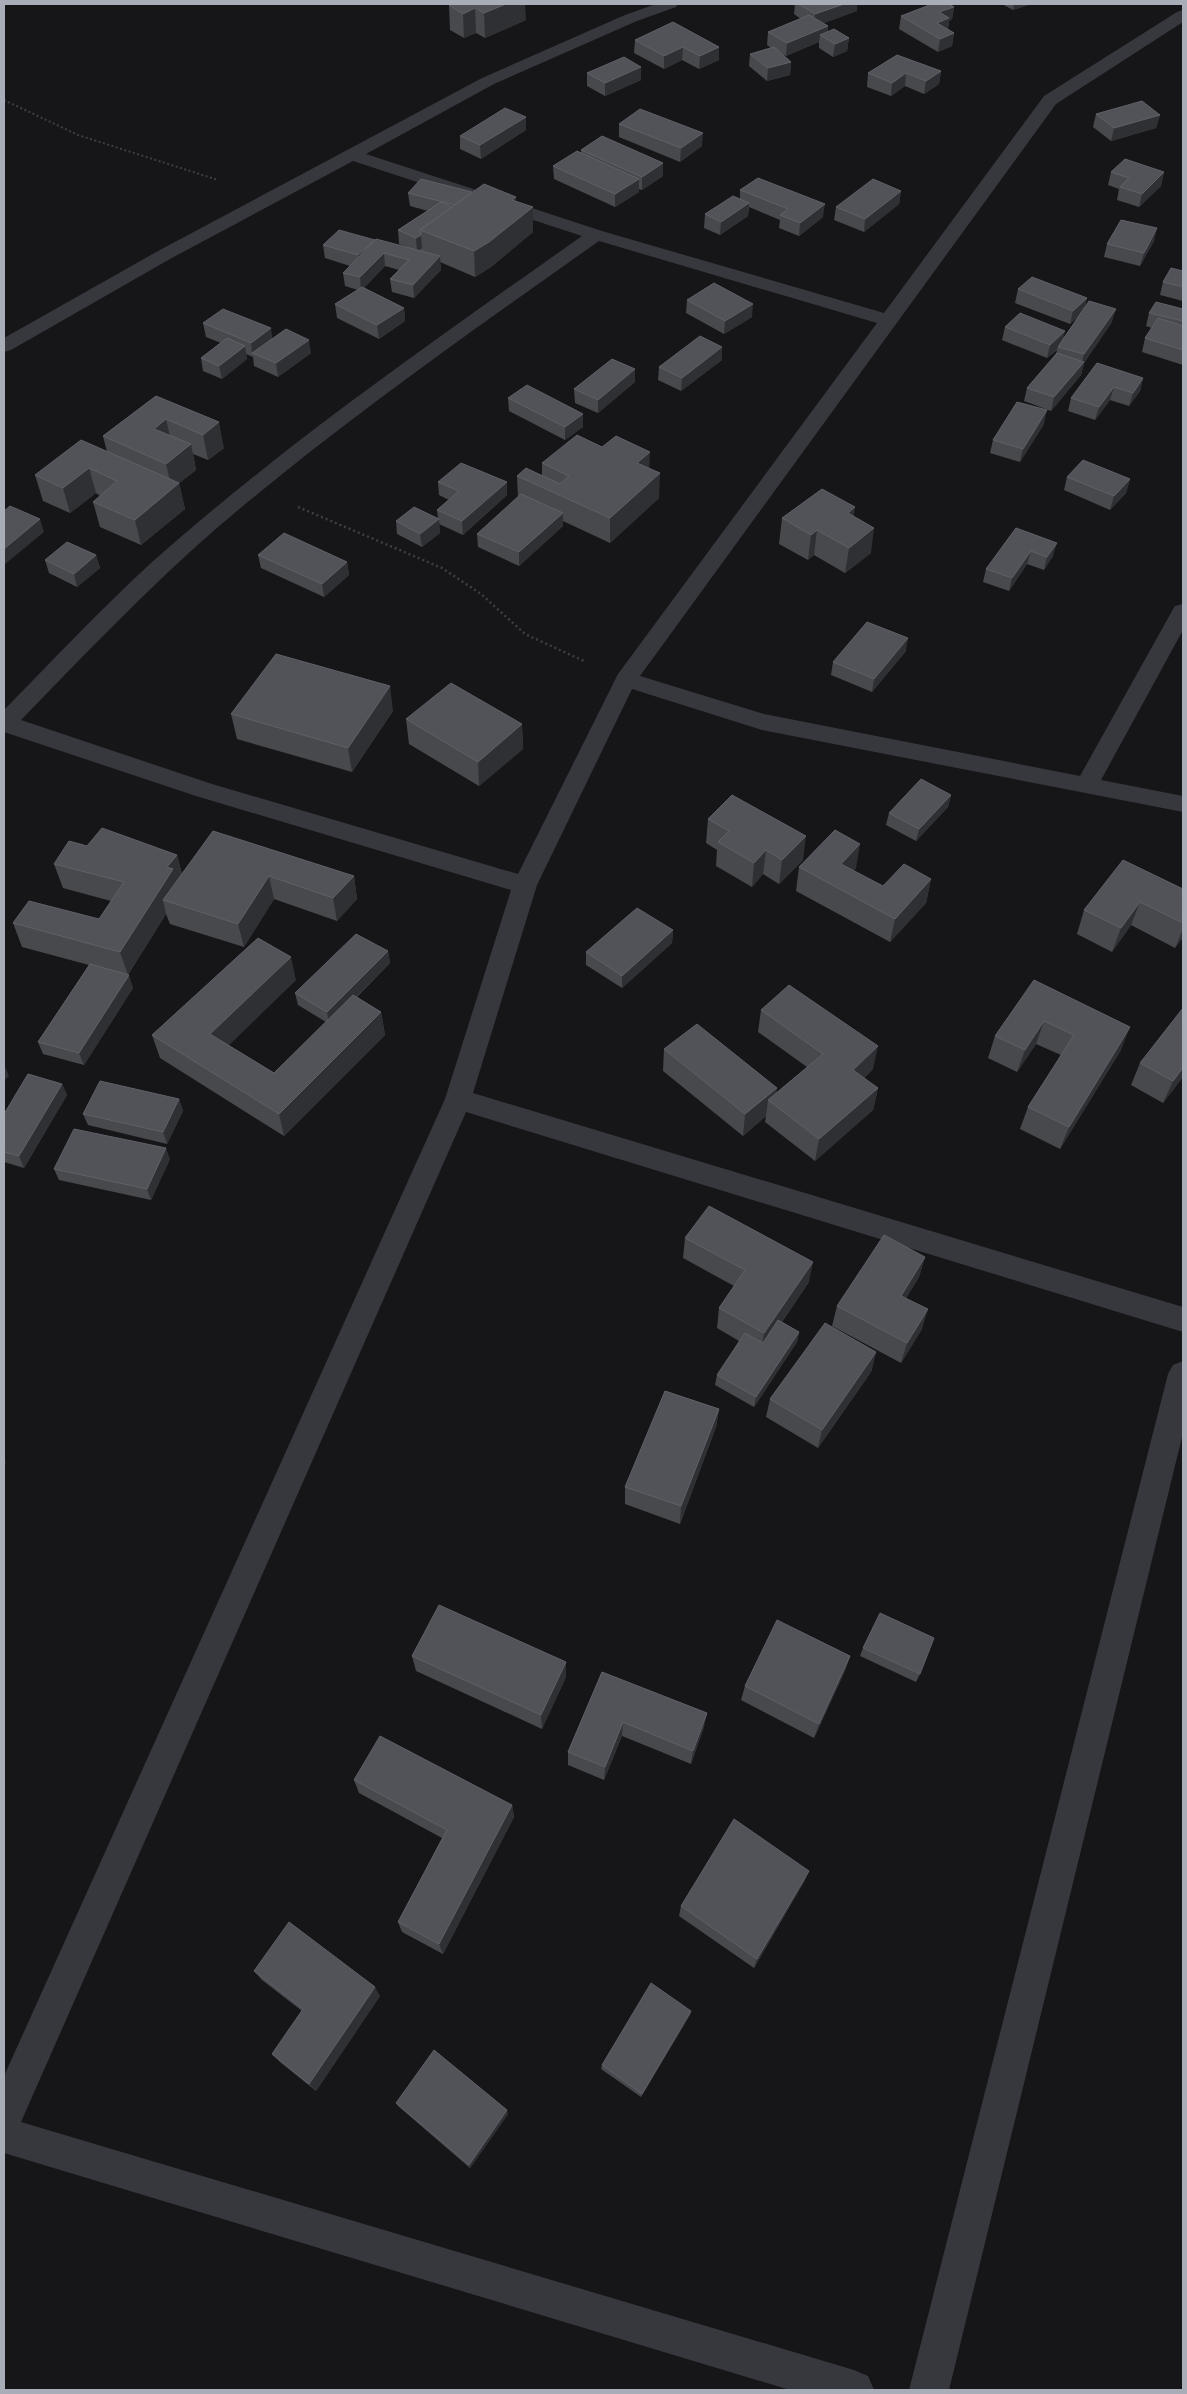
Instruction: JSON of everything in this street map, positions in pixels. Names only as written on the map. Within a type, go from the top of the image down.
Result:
[{"type":"street","points":[[4,346],[164,255],[488,81],[631,18],[670,4]]},
{"type":"street","points":[[4,2117],[458,1099],[525,885],[626,679],[1050,100],[1183,15]]},
{"type":"street","points":[[350,154],[596,235],[888,320]]},
{"type":"street","points":[[525,885],[204,790],[4,723],[159,568],[253,488],[368,398],[596,235]]},
{"type":"street","points":[[1086,785],[1183,611]]},
{"type":"street","points":[[626,679],[762,722],[1183,804]]},
{"type":"street","points":[[458,1099],[1183,1320]]},
{"type":"street","points":[[929,2390],[1183,1374]]},
{"type":"street","points":[[4,2135],[854,2390]]},
{"type":"path","points":[[4,100],[78,135],[272,197]]},
{"type":"path","points":[[253,488],[442,568],[481,594],[525,634],[626,679]]},
{"type":"building","points":[[506,4],[484,13],[475,8],[463,14],[449,5]]},
{"type":"building","points":[[799,4],[844,4],[815,14]]},
{"type":"building","points":[[932,4],[949,4],[954,7],[939,12],[949,18],[937,23],[954,33],[940,39],[901,16]]},
{"type":"building","points":[[809,15],[828,26],[787,43],[768,32]]},
{"type":"building","points":[[673,22],[719,47],[700,56],[683,47],[664,56],[635,40]]},
{"type":"building","points":[[834,29],[849,38],[835,44],[820,35]]},
{"type":"building","points":[[774,47],[791,62],[768,68],[750,54]]},
{"type":"building","points":[[897,55],[941,71],[926,81],[906,73],[892,83],[868,73]]},
{"type":"building","points":[[624,57],[641,67],[605,83],[587,73]]},
{"type":"building","points":[[1142,101],[1160,115],[1114,128],[1096,114]]},
{"type":"building","points":[[505,108],[526,117],[480,145],[460,136]]},
{"type":"building","points":[[640,109],[703,133],[681,148],[619,124]]},
{"type":"building","points":[[602,136],[663,163],[642,177],[581,150]]},
{"type":"building","points":[[577,151],[639,179],[615,194],[553,166]]},
{"type":"building","points":[[1125,159],[1164,172],[1142,194],[1120,187],[1129,178],[1111,172]]},
{"type":"building","points":[[758,178],[825,204],[800,223],[780,215],[788,209],[740,190]]},
{"type":"building","points":[[421,179],[472,192],[455,205],[408,193]]},
{"type":"building","points":[[873,179],[901,191],[865,219],[836,207]]},
{"type":"building","points":[[484,184],[516,197],[512,200],[533,207],[489,242],[474,251],[420,230]]},
{"type":"building","points":[[733,196],[749,203],[721,222],[705,214]]},
{"type":"building","points":[[441,202],[452,207],[420,230],[421,235],[416,238],[398,230]]},
{"type":"building","points":[[1121,220],[1157,228],[1144,253],[1107,244]]},
{"type":"building","points":[[339,230],[375,240],[358,255],[323,245]]},
{"type":"building","points":[[376,239],[440,256],[413,285],[390,279],[409,260],[384,253],[360,277],[343,273]]},
{"type":"building","points":[[1171,268],[1183,271],[1183,287],[1163,282]]},
{"type":"building","points":[[1032,277],[1087,298],[1073,311],[1018,289]]},
{"type":"building","points":[[714,283],[753,304],[725,321],[687,300]]},
{"type":"building","points":[[362,287],[404,308],[377,325],[335,304]]},
{"type":"building","points":[[1089,301],[1116,309],[1084,354],[1058,347]]},
{"type":"building","points":[[1156,302],[1183,309],[1183,321],[1149,313]]},
{"type":"building","points":[[223,309],[271,328],[251,343],[203,323]]},
{"type":"building","points":[[1020,313],[1065,331],[1050,345],[1005,327]]},
{"type":"building","points":[[1158,318],[1183,326],[1183,350],[1145,338]]},
{"type":"building","points":[[286,329],[309,340],[276,363],[252,353]]},
{"type":"building","points":[[700,336],[722,347],[682,378],[659,367]]},
{"type":"building","points":[[227,338],[245,346],[219,366],[201,358]]},
{"type":"building","points":[[1057,353],[1084,362],[1054,397],[1027,388]]},
{"type":"building","points":[[612,359],[635,369],[598,400],[574,389]]},
{"type":"building","points":[[1097,363],[1143,378],[1133,393],[1114,387],[1099,407],[1071,398]]},
{"type":"building","points":[[527,385],[583,414],[565,427],[508,398]]},
{"type":"building","points":[[156,396],[219,422],[203,435],[166,419],[154,429],[191,444],[166,464],[103,436]]},
{"type":"building","points":[[1017,402],[1047,410],[1023,449],[993,440]]},
{"type":"building","points":[[577,435],[602,447],[616,436],[650,452],[637,463],[660,473],[610,518],[517,476],[526,468],[560,484],[569,476],[542,463]]},
{"type":"building","points":[[81,440],[179,483],[135,520],[93,502],[117,481],[89,468],[63,488],[35,475]]},
{"type":"building","points":[[1083,460],[1130,479],[1114,496],[1067,477]]},
{"type":"building","points":[[461,463],[507,482],[462,521],[437,510],[459,491],[438,482]]},
{"type":"building","points":[[822,489],[855,507],[848,513],[874,528],[849,548],[817,530],[811,535],[782,518]]},
{"type":"building","points":[[521,494],[563,513],[519,552],[477,534]]},
{"type":"building","points":[[10,506],[40,519],[4,549],[4,511]]},
{"type":"building","points":[[414,507],[439,519],[420,534],[396,521]]},
{"type":"building","points":[[1016,528],[1057,543],[1047,557],[1031,551],[1012,578],[986,569]]},
{"type":"building","points":[[284,533],[347,562],[322,584],[258,555]]},
{"type":"building","points":[[67,542],[96,555],[74,574],[45,560]]},
{"type":"building","points":[[867,622],[908,638],[874,679],[833,662]]},
{"type":"building","points":[[276,654],[390,686],[348,748],[231,714]]},
{"type":"building","points":[[451,683],[522,724],[478,762],[406,719]]},
{"type":"building","points":[[921,779],[951,795],[919,829],[889,813]]},
{"type":"building","points":[[732,795],[806,836],[782,860],[766,850],[754,863],[718,842],[729,831],[708,819]]},
{"type":"building","points":[[102,828],[177,855],[167,867],[173,869],[120,952],[13,923],[29,901],[99,919],[124,882],[54,864],[69,841],[87,846]]},
{"type":"building","points":[[835,830],[860,844],[841,864],[883,886],[904,864],[931,879],[895,919],[799,867]]},
{"type":"building","points":[[213,831],[354,876],[333,898],[269,876],[238,924],[163,900]]},
{"type":"building","points":[[1123,860],[1183,889],[1183,923],[1140,902],[1121,928],[1084,910]]},
{"type":"building","points":[[637,908],[673,930],[622,976],[586,952]]},
{"type":"building","points":[[356,934],[388,951],[327,1012],[295,993]]},
{"type":"building","points":[[258,938],[291,957],[210,1034],[274,1073],[353,995],[381,1012],[279,1114],[152,1035]]},
{"type":"building","points":[[90,964],[129,975],[79,1053],[38,1042]]},
{"type":"building","points":[[1034,980],[1130,1027],[1069,1127],[1028,1107],[1074,1035],[1044,1021],[1025,1050],[995,1036]]},
{"type":"building","points":[[789,985],[878,1046],[853,1070],[878,1088],[819,1139],[768,1100],[823,1054],[761,1010]]},
{"type":"building","points":[[1183,1008],[1183,1068],[1173,1081],[1140,1063]]},
{"type":"building","points":[[697,1024],[777,1088],[745,1114],[664,1049]]},
{"type":"building","points":[[28,1074],[62,1084],[19,1156],[4,1152],[4,1114]]},
{"type":"building","points":[[100,1081],[179,1099],[163,1132],[83,1114]]},
{"type":"building","points":[[74,1129],[166,1148],[147,1189],[54,1169]]},
{"type":"building","points":[[709,1206],[813,1262],[764,1333],[719,1308],[745,1270],[685,1238]]},
{"type":"building","points":[[884,1235],[925,1257],[901,1296],[928,1309],[907,1343],[837,1306]]},
{"type":"building","points":[[778,1320],[799,1332],[756,1397],[717,1375],[745,1333],[763,1343]]},
{"type":"building","points":[[825,1323],[876,1352],[822,1430],[770,1399]]},
{"type":"building","points":[[665,1391],[719,1409],[681,1506],[625,1487]]},
{"type":"building","points":[[439,1605],[566,1662],[541,1715],[412,1656]]},
{"type":"building","points":[[880,1613],[934,1638],[920,1674],[863,1648]]},
{"type":"building","points":[[777,1620],[850,1656],[819,1724],[745,1686]]},
{"type":"building","points":[[602,1672],[707,1713],[693,1751],[623,1722],[605,1767],[568,1752]]},
{"type":"building","points":[[380,1736],[512,1805],[439,1944],[398,1922],[447,1830],[354,1780]]},
{"type":"building","points":[[734,1819],[809,1871],[757,1959],[681,1906]]},
{"type":"building","points":[[289,1922],[375,1987],[309,2084],[272,2054],[303,2009],[254,1971]]},
{"type":"building","points":[[651,1983],[691,2011],[642,2094],[602,2065]]},
{"type":"building","points":[[434,2050],[507,2110],[469,2165],[396,2103]]}]
